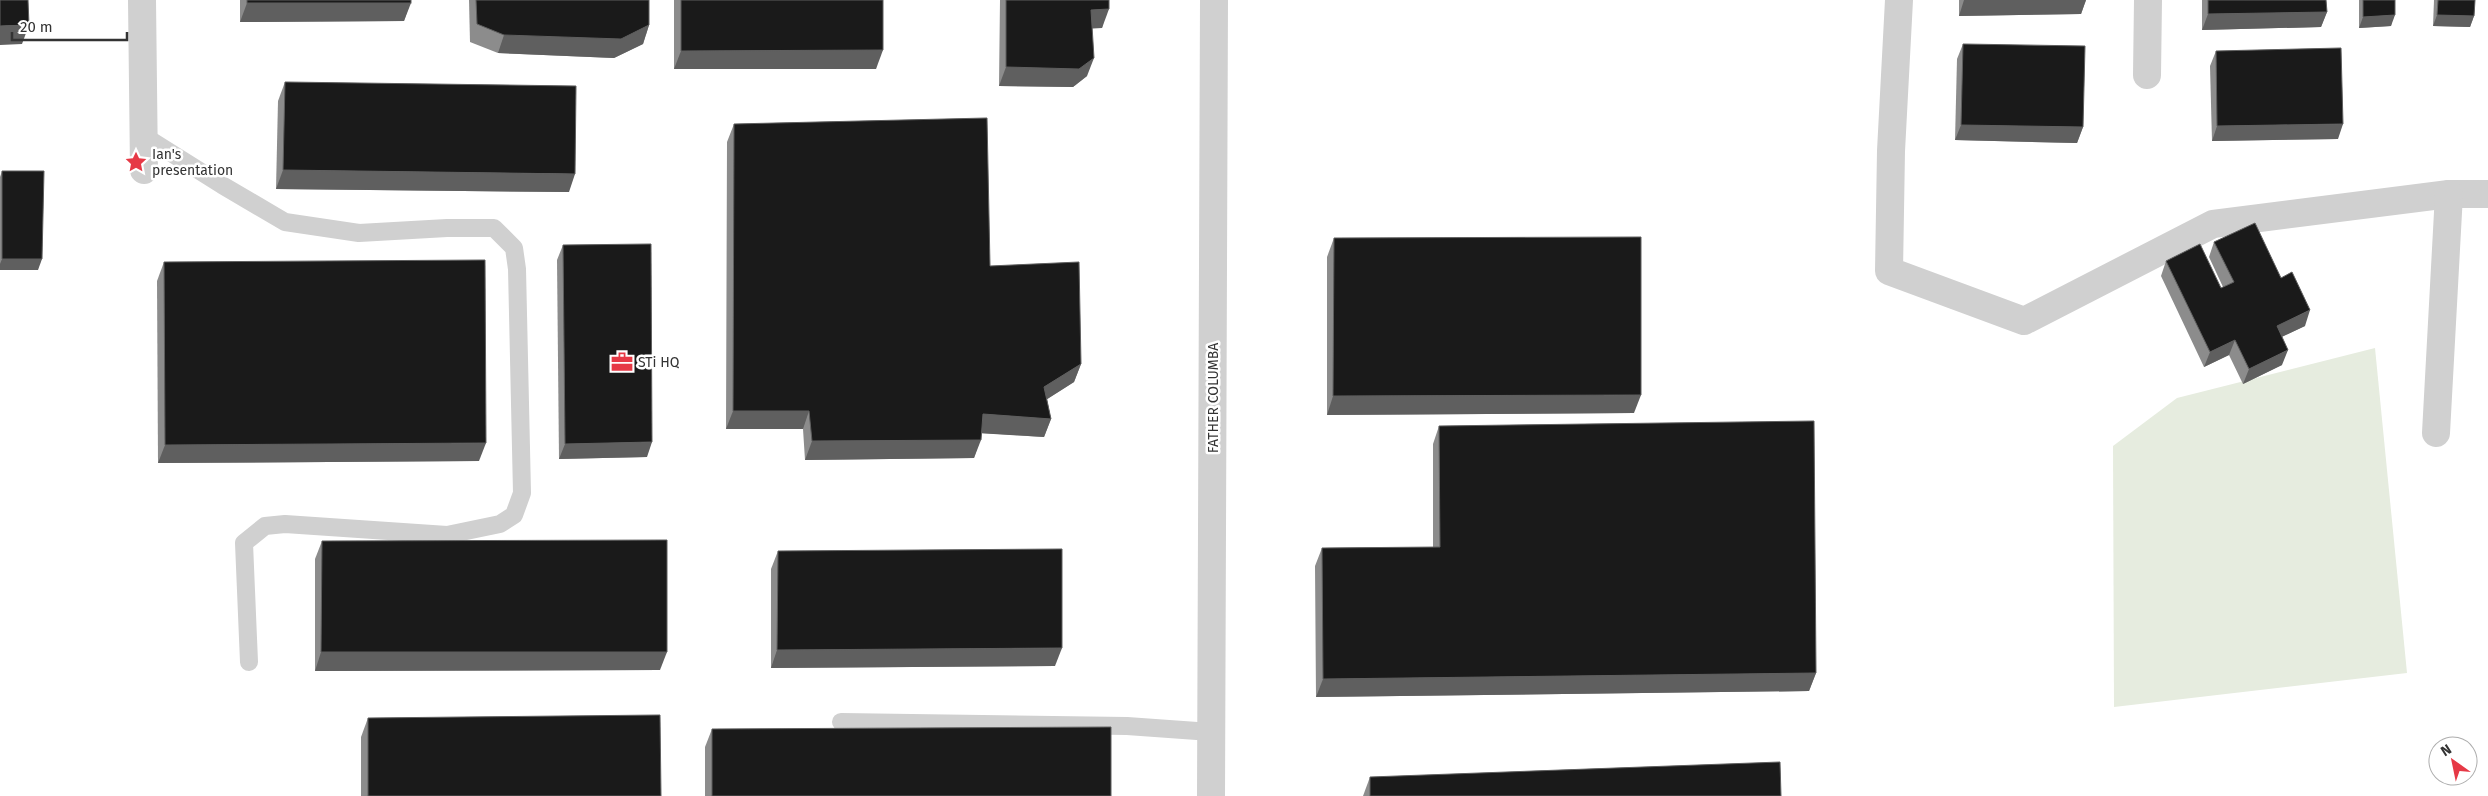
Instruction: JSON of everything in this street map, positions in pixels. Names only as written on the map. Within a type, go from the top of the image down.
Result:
[{"type":"street","points":[[142,0],[144,170]]},
{"type":"street","name":"FATHER COLUMBA","points":[[1211,796],[1214,0]]},
{"type":"street","points":[[1899,0],[1891,151],[1889,271],[2024,321],[2213,224],[2449,194],[2488,194]]},
{"type":"street","points":[[2147,75],[2148,0]]},
{"type":"street","points":[[2436,433],[2449,194]]},
{"type":"lane","points":[[144,136],[222,186],[285,222],[359,233],[447,228],[494,228],[514,248],[517,268],[522,493],[514,515],[500,524],[447,535],[285,524],[266,526],[244,543],[249,662]]},
{"type":"lane","points":[[841,722],[1127,726],[1211,732]]},
{"type":"shaded area","points":[[2375,348],[2407,673],[2114,707],[2113,446],[2177,398]]},
{"type":"building","points":[[0,0],[28,0],[29,25],[0,26]]},
{"type":"building","points":[[247,0],[411,0],[411,3],[247,3]]},
{"type":"building","points":[[476,0],[649,0],[649,25],[621,39],[504,35],[477,24]]},
{"type":"building","points":[[681,0],[883,0],[883,50],[681,51]]},
{"type":"building","points":[[1006,0],[1109,0],[1109,9],[1091,10],[1094,58],[1079,69],[1006,67]]},
{"type":"building","points":[[2208,0],[2326,0],[2327,12],[2208,14]]},
{"type":"building","points":[[2363,0],[2395,0],[2395,15],[2363,17]]},
{"type":"building","points":[[2438,0],[2475,0],[2474,16],[2437,15]]},
{"type":"building","points":[[1963,44],[2085,46],[2083,127],[1961,125]]},
{"type":"building","points":[[2341,48],[2343,124],[2217,126],[2216,51]]},
{"type":"building","points":[[285,82],[576,86],[575,174],[283,170]]},
{"type":"building","points":[[987,118],[990,266],[1079,262],[1081,364],[1044,387],[1051,419],[983,414],[981,440],[812,441],[809,411],[733,411],[734,124]]},
{"type":"building","points":[[2,171],[44,171],[42,259],[2,259]]},
{"type":"building","points":[[2255,223],[2281,278],[2292,272],[2310,310],[2277,326],[2288,350],[2249,369],[2235,340],[2210,352],[2166,261],[2200,244],[2221,288],[2234,282],[2214,242]]},
{"type":"building","points":[[1641,237],[1641,395],[1333,396],[1334,238]]},
{"type":"building","points":[[651,244],[652,442],[565,444],[563,245]]},
{"type":"building","points":[[485,260],[486,443],[165,445],[164,262]]},
{"type":"building","points":[[1814,421],[1816,673],[1323,679],[1322,548],[1440,547],[1439,426]]},
{"type":"building","points":[[667,540],[667,652],[321,652],[322,541]]},
{"type":"building","points":[[1062,549],[1062,648],[777,650],[778,551]]},
{"type":"building","points":[[660,715],[661,796],[368,796],[368,718]]},
{"type":"building","points":[[1111,727],[1111,796],[712,796],[712,729]]},
{"type":"building","points":[[1780,762],[1781,796],[1370,796],[1370,777]]},
{"type":"place","name":"Ian's presentation","points":[[136,162]]},
{"type":"place","name":"STi HQ","points":[[622,362]]}]
